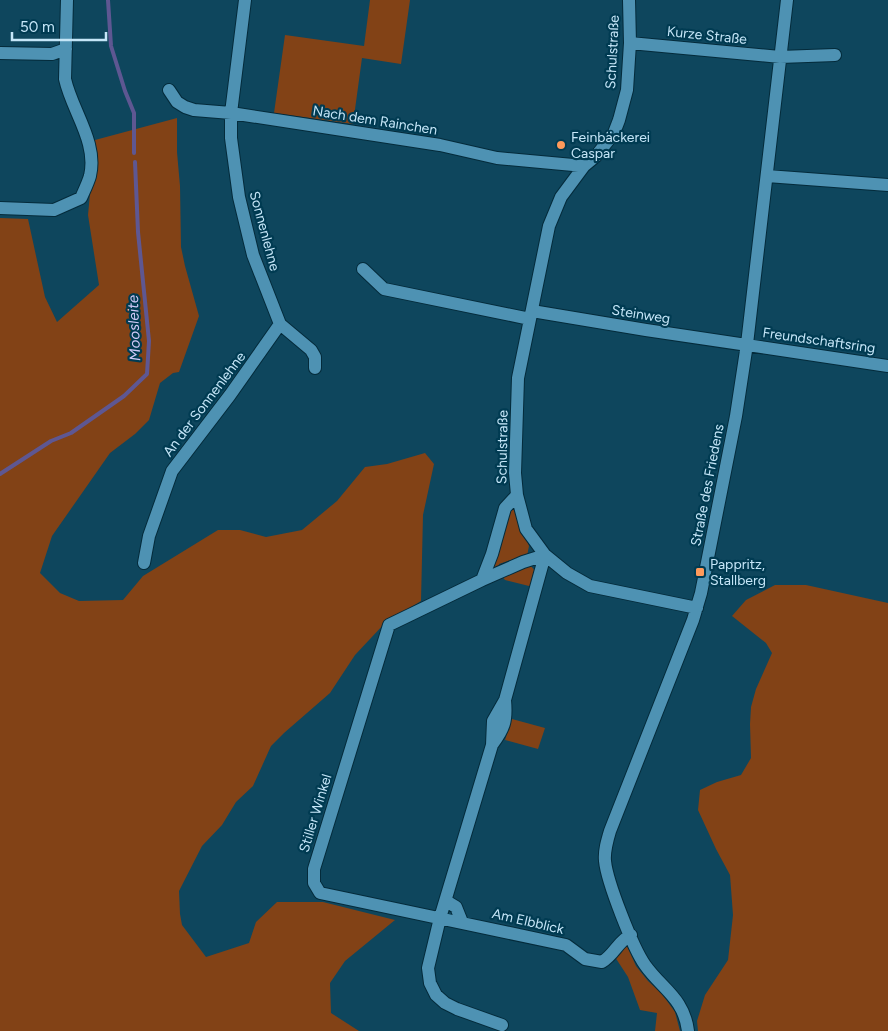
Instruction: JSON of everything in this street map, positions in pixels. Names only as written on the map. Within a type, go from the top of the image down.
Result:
[{"type":"street","points":[[0,208],[54,210],[81,198],[90,176],[91,150],[67,91],[65,79],[67,0]]},
{"type":"street","name":"Sonnenlehne","points":[[246,0],[231,113],[231,138],[241,206],[253,255],[280,324],[310,350],[315,357],[315,368]]},
{"type":"street","name":"Schulstraße","points":[[628,0],[630,42],[627,90],[619,120],[614,133],[596,156],[584,166],[561,198],[549,226],[518,378],[515,474],[526,529],[545,555],[567,573],[590,586],[697,608]]},
{"type":"street","name":"Straße des Friedens","points":[[688,1031],[683,1013],[675,997],[644,963],[631,936],[608,876],[605,861],[606,844],[697,608],[703,587],[736,416],[767,176],[787,0]]},
{"type":"street","name":"Kurze Straße","points":[[630,42],[780,57]]},
{"type":"street","points":[[0,53],[52,54],[66,49]]},
{"type":"street","points":[[780,57],[835,55]]},
{"type":"street","name":"Nach dem Rainchen","points":[[170,90],[177,102],[194,110],[231,113],[440,145],[497,158],[584,166]]},
{"type":"street","points":[[767,176],[888,185]]},
{"type":"street","points":[[363,269],[384,290],[531,315]]},
{"type":"street","name":"Steinweg","points":[[531,315],[746,344]]},
{"type":"street","name":"An der Sonnenlehne","points":[[144,563],[149,536],[172,471],[230,395],[280,324]]},
{"type":"street","name":"Freundschaftsring","points":[[746,344],[888,366]]},
{"type":"street","points":[[482,580],[492,554],[505,508],[518,494]]},
{"type":"street","points":[[482,580],[523,562],[545,555]]},
{"type":"street","points":[[502,1025],[445,1003],[436,995],[430,983],[428,968],[440,918],[492,745],[500,735],[505,723],[505,700],[545,555]]},
{"type":"street","name":"Stiller Winkel","points":[[440,918],[320,893],[314,883],[314,869],[389,625],[482,580]]},
{"type":"street","points":[[446,901],[456,907],[462,922]]},
{"type":"street","name":"Am Elbblick","points":[[440,918],[566,945],[585,959],[602,962],[611,957],[623,939],[631,936]]},
{"type":"shaded area","points":[[370,0],[410,0],[401,64],[362,58],[353,124],[274,113],[285,35],[364,46]]},
{"type":"shaded area","points":[[177,118],[181,247],[199,316],[179,372],[173,373],[160,383],[149,420],[135,434],[110,453],[52,536],[40,573],[60,593],[79,601],[123,600],[143,576],[218,530],[240,530],[266,537],[302,530],[337,501],[365,467],[387,464],[425,453],[434,464],[423,515],[421,601],[385,623],[355,655],[330,693],[271,746],[253,786],[236,802],[222,825],[202,846],[179,891],[182,925],[206,957],[249,943],[256,922],[277,902],[323,902],[395,920],[345,961],[330,983],[331,1013],[359,1031],[0,1031],[0,218],[28,219],[45,297],[57,322],[99,285],[88,215],[95,140]]},
{"type":"shaded area","points":[[514,506],[529,546],[527,556],[499,564],[499,568],[493,571],[490,568],[502,523]]},
{"type":"shaded area","points":[[530,565],[536,572],[533,587],[505,580],[501,575]]},
{"type":"shaded area","points":[[775,585],[806,585],[888,603],[888,1031],[698,1031],[697,1021],[705,995],[728,960],[733,915],[730,875],[698,810],[700,790],[717,782],[741,775],[751,758],[751,707],[756,689],[772,653],[766,643],[732,616],[746,600]]},
{"type":"shaded area","points":[[512,719],[545,728],[538,749],[505,740]]},
{"type":"shaded area","points":[[626,944],[636,966],[662,994],[675,1012],[680,1031],[655,1031],[657,1013],[640,1010],[628,977],[615,957]]},
{"type":"waterway","name":"Moosleite","points":[[108,0],[111,46],[134,113],[134,153]]},
{"type":"waterway","name":"Moosleite","points":[[0,474],[51,441],[71,433],[124,396],[147,374],[149,341],[138,232],[135,162]]},
{"type":"place","name":"Feinbäckerei Caspar","points":[[561,145]]},
{"type":"place","name":"Pappritz, Stallberg","points":[[700,572]]}]
